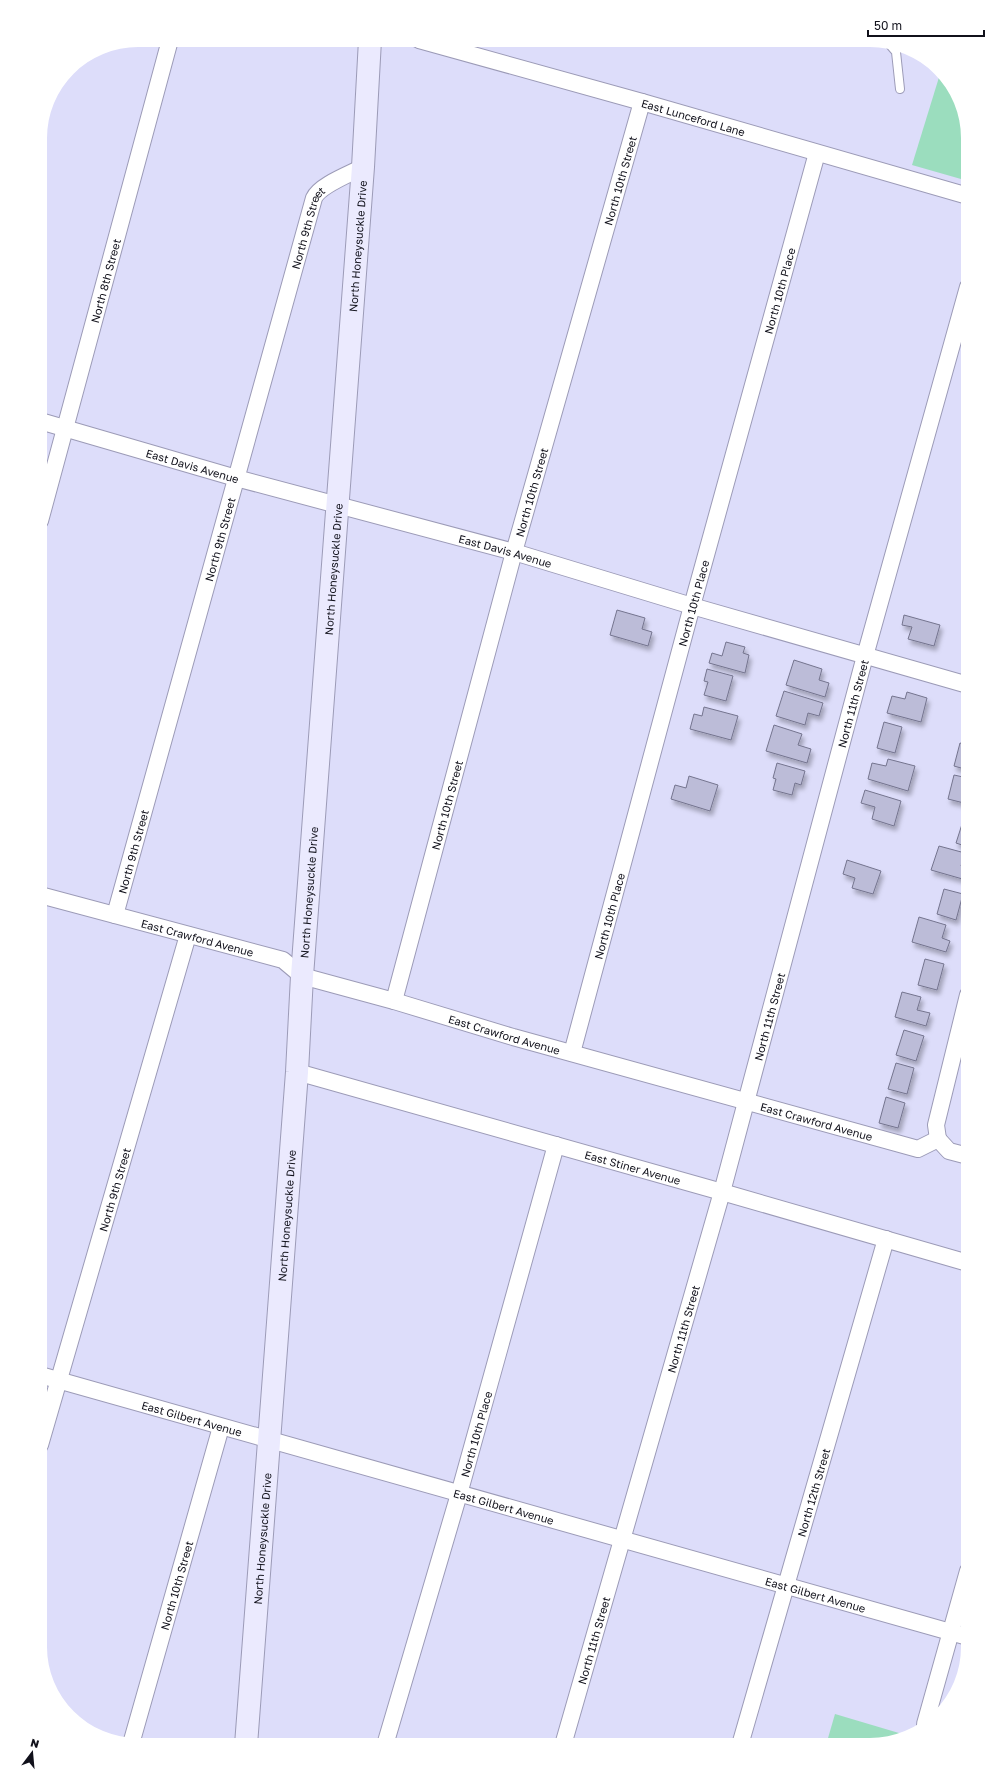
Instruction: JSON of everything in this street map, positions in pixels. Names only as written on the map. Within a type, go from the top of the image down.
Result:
[{"type":"street","name":"North 8th Street","points":[[47,496],[168,47]]},
{"type":"street","name":"North Honeysuckle Drive","points":[[247,1738],[363,167],[370,47]]},
{"type":"street","name":"East Lunceford Lane","points":[[444,47],[642,102],[961,194]]},
{"type":"street","name":"North 10th Street","points":[[394,1001],[514,552],[642,102]]},
{"type":"street","name":"North 10th Place","points":[[572,1053],[692,606],[817,153]]},
{"type":"street","name":"North 9th Street","points":[[115,915],[314,198],[316,193],[328,185],[363,167]]},
{"type":"street","name":"North 11th Street","points":[[565,1738],[623,1540],[747,1102],[866,656],[961,312]]},
{"type":"street","name":"East Davis Avenue","points":[[47,423],[236,478],[514,552],[692,606],[961,683]]},
{"type":"street","name":"East Crawford Avenue","points":[[47,897],[283,960],[302,976],[918,1149],[938,1140]]},
{"type":"street","name":"North 9th Street","points":[[47,1420],[188,935]]},
{"type":"street","points":[[961,1023],[936,1125],[938,1140],[949,1150],[961,1154]]},
{"type":"street","name":"East Stiner Avenue","points":[[297,1072],[961,1261]]},
{"type":"street","name":"North 10th Place","points":[[387,1738],[459,1494],[556,1145]]},
{"type":"street","name":"North 12th Street","points":[[742,1738],[787,1587],[886,1239]]},
{"type":"street","name":"East Gilbert Avenue","points":[[47,1377],[961,1636]]},
{"type":"street","name":"North 10th Street","points":[[133,1738],[222,1427]]},
{"type":"street","points":[[927,1718],[961,1595]]},
{"type":"lane","points":[[895,51],[900,89]]},
{"type":"green space","points":[[939,79],[952,98],[958,115],[961,138],[961,179],[912,165]]},
{"type":"green space","points":[[835,1714],[899,1733],[870,1738],[828,1738]]},
{"type":"building","points":[[617,610],[645,618],[642,629],[652,632],[648,646],[610,635]]},
{"type":"building","points":[[904,615],[940,625],[934,646],[908,639],[912,627],[902,625]]},
{"type":"building","points":[[726,642],[745,647],[743,653],[749,655],[745,673],[709,663],[712,653],[722,656]]},
{"type":"building","points":[[794,660],[822,669],[819,680],[829,683],[825,697],[786,685]]},
{"type":"building","points":[[707,669],[733,676],[726,701],[704,695],[708,682],[704,681]]},
{"type":"building","points":[[784,691],[823,703],[819,716],[808,713],[805,725],[776,716]]},
{"type":"building","points":[[907,692],[927,698],[921,722],[887,713],[892,696],[905,699]]},
{"type":"building","points":[[704,707],[738,716],[731,740],[690,729],[694,714],[702,716]]},
{"type":"building","points":[[884,722],[902,727],[895,753],[877,748]]},
{"type":"building","points":[[774,725],[802,734],[798,745],[811,749],[807,763],[766,751]]},
{"type":"building","points":[[960,743],[961,743],[961,768],[954,766]]},
{"type":"building","points":[[888,759],[915,766],[908,791],[868,779],[872,763],[886,766]]},
{"type":"building","points":[[777,763],[805,771],[801,785],[795,783],[792,795],[773,790],[776,779],[773,778]]},
{"type":"building","points":[[954,775],[961,776],[961,802],[948,799]]},
{"type":"building","points":[[689,776],[718,785],[710,811],[671,799],[675,785],[686,788]]},
{"type":"building","points":[[865,790],[901,801],[894,826],[872,819],[875,807],[861,803]]},
{"type":"building","points":[[961,827],[961,845],[956,843]]},
{"type":"building","points":[[939,846],[961,852],[961,879],[931,870]]},
{"type":"building","points":[[847,860],[881,871],[873,894],[852,888],[855,878],[843,874]]},
{"type":"building","points":[[944,889],[961,893],[961,901],[956,920],[937,914]]},
{"type":"building","points":[[919,917],[946,925],[942,938],[950,941],[946,952],[912,942]]},
{"type":"building","points":[[925,959],[944,964],[937,990],[918,985]]},
{"type":"building","points":[[902,992],[921,997],[917,1010],[930,1013],[926,1026],[895,1017]]},
{"type":"building","points":[[904,1030],[924,1036],[916,1061],[896,1055]]},
{"type":"building","points":[[896,1063],[914,1068],[907,1094],[888,1089]]},
{"type":"building","points":[[886,1097],[905,1103],[898,1128],[879,1123]]}]
